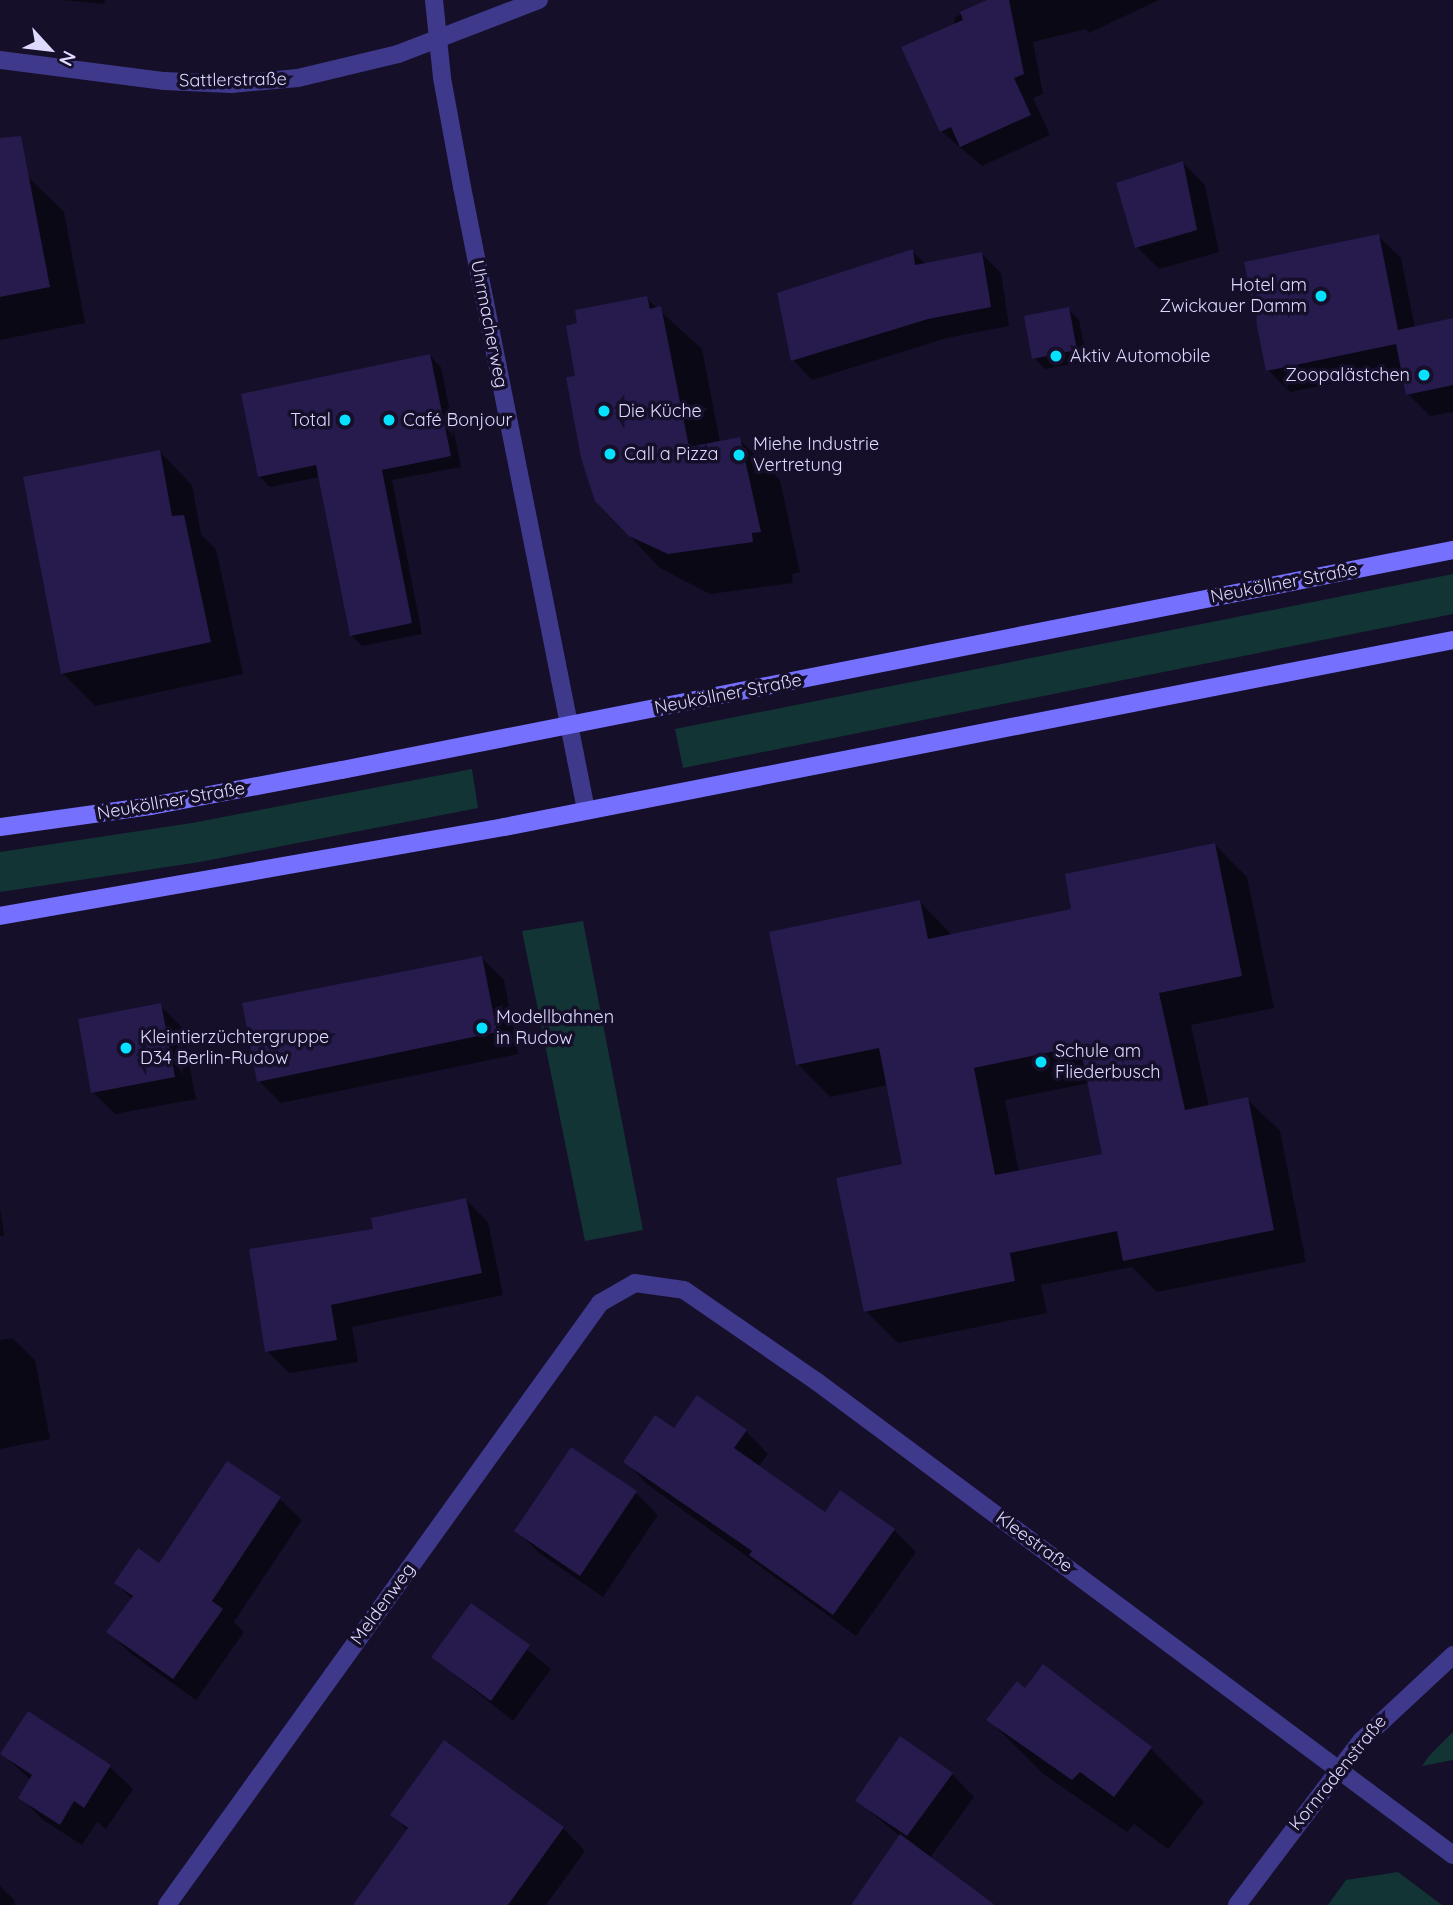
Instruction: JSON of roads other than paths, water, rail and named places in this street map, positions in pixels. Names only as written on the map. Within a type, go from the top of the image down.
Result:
[{"type":"main road","name":"Neuköllner Straße","points":[[0,827],[151,806],[569,726],[1453,550]]},
{"type":"main road","points":[[0,916],[586,810],[1453,640]]},
{"type":"street","name":"Uhrmacherweg","points":[[434,0],[461,187],[586,810]]},
{"type":"street","name":"Sattlerstraße","points":[[0,60],[165,81],[231,84],[298,78],[398,54],[539,0]]},
{"type":"street","name":"Kleestraße","points":[[600,1303],[635,1283],[684,1290],[816,1381],[1339,1767],[1453,1855]]},
{"type":"street","name":"Meldenweg","points":[[167,1905],[600,1303]]},
{"type":"street","name":"Kornradenstraße","points":[[1237,1905],[1339,1767],[1391,1708],[1453,1655]]},
{"type":"place","name":"Hotel am Zwickauer Damm","points":[[1321,296]]},
{"type":"place","name":"Aktiv Automobile","points":[[1056,356]]},
{"type":"place","name":"Zoopalästchen","points":[[1424,375]]},
{"type":"place","name":"Die Küche","points":[[604,411]]},
{"type":"place","name":"Total","points":[[345,420]]},
{"type":"place","name":"Café Bonjour","points":[[389,420]]},
{"type":"place","name":"Call a Pizza","points":[[610,454]]},
{"type":"place","name":"Miehe Industrie Vertretung","points":[[739,455]]},
{"type":"place","name":"Modellbahnen in Rudow","points":[[482,1028]]},
{"type":"place","name":"Kleintierzüchtergruppe D34 Berlin-Rudow","points":[[126,1048]]},
{"type":"place","name":"Schule am Fliederbusch","points":[[1041,1062]]}]
